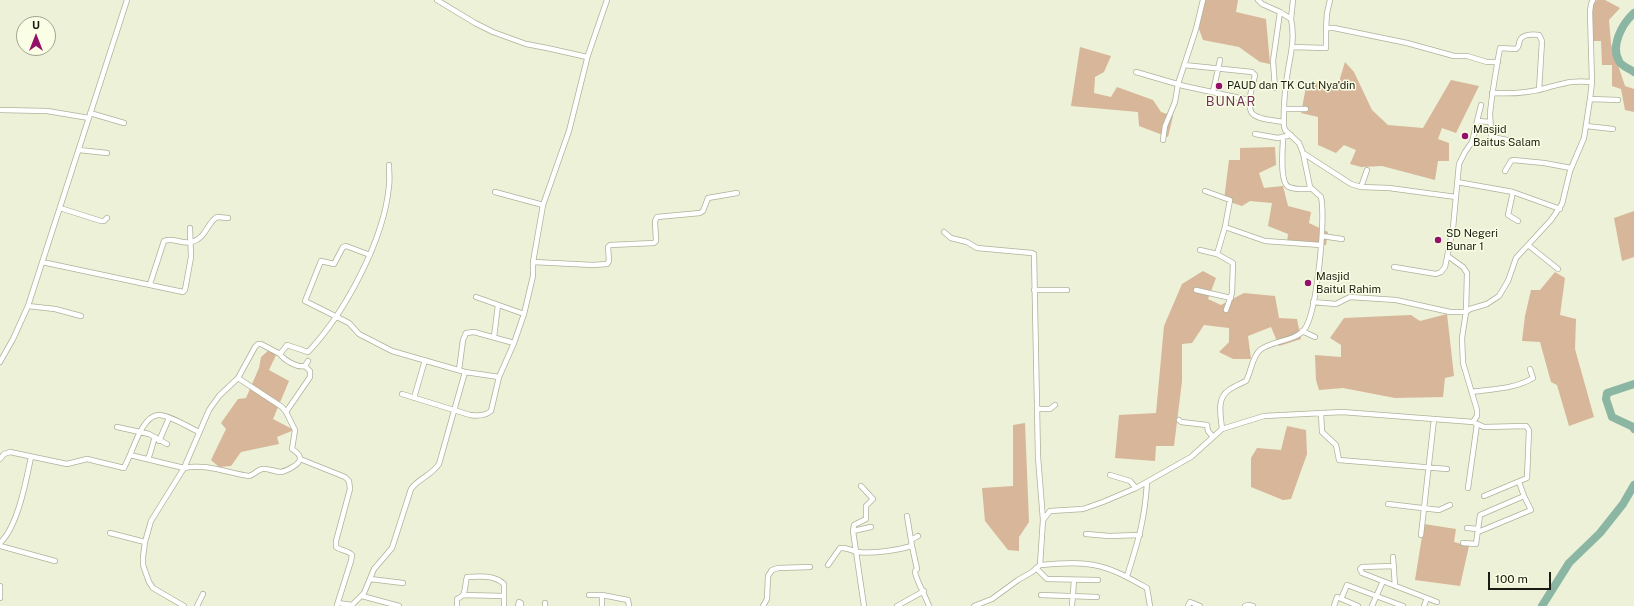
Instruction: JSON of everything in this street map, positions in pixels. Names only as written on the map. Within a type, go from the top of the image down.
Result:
[{"type":"street","points":[[0,362],[13,339],[28,306],[127,0]]},
{"type":"street","points":[[437,0],[475,23],[526,44],[588,57]]},
{"type":"street","points":[[402,394],[454,411],[476,416],[488,413],[492,408],[499,377],[514,343],[524,314],[533,276],[533,262],[543,206],[569,132],[588,57],[607,0]]},
{"type":"street","points":[[1163,140],[1166,120],[1175,102],[1178,84],[1203,0]]},
{"type":"street","points":[[1258,0],[1262,4],[1291,19]]},
{"type":"street","points":[[1293,0],[1291,19],[1294,29],[1284,109],[1284,122],[1285,130],[1299,143],[1303,153],[1311,189]]},
{"type":"street","points":[[1292,47],[1326,48],[1327,8],[1330,0]]},
{"type":"street","points":[[1313,302],[1336,304],[1350,297],[1396,300],[1450,312],[1466,312],[1470,309],[1486,304],[1499,296],[1508,281],[1516,258],[1560,209],[1571,168],[1582,146],[1592,82],[1590,12],[1593,0]]},
{"type":"street","points":[[1275,88],[1273,61],[1280,12]]},
{"type":"street","points":[[1326,28],[1341,29],[1407,43],[1454,56],[1467,56],[1487,62],[1498,62]]},
{"type":"street","points":[[1472,142],[1488,143],[1492,137],[1490,122],[1492,93],[1500,48],[1516,49],[1519,46],[1523,36],[1539,34],[1542,41],[1539,90]]},
{"type":"street","points":[[1213,92],[1220,60]]},
{"type":"street","points":[[1184,65],[1254,73],[1249,100],[1250,110],[1253,115],[1265,119],[1284,122]]},
{"type":"street","points":[[1136,72],[1178,84],[1249,100]]},
{"type":"street","points":[[1492,93],[1519,94],[1565,82],[1592,82]]},
{"type":"street","points":[[1590,99],[1618,100]]},
{"type":"street","points":[[1394,268],[1436,274],[1441,272],[1445,267],[1448,257],[1459,164],[1472,142],[1481,105]]},
{"type":"street","points":[[1284,109],[1306,110]]},
{"type":"street","points":[[0,110],[47,110],[90,116],[124,123]]},
{"type":"street","points":[[1478,121],[1490,122]]},
{"type":"street","points":[[1586,126],[1613,129]]},
{"type":"street","points":[[1255,134],[1274,138],[1283,138],[1291,135]]},
{"type":"street","points":[[1492,137],[1507,140]]},
{"type":"street","points":[[1222,429],[1220,406],[1222,397],[1227,391],[1246,381],[1256,354],[1260,350],[1299,334],[1305,328],[1313,302],[1322,236],[1322,201],[1319,194],[1311,189],[1291,188],[1287,187],[1284,183],[1282,160],[1283,138]]},
{"type":"street","points":[[79,150],[107,153]]},
{"type":"street","points":[[1303,153],[1351,184],[1456,197]]},
{"type":"street","points":[[1505,171],[1511,161],[1544,163],[1571,168]]},
{"type":"street","points":[[280,354],[287,345],[308,352],[336,316],[362,274],[380,226],[389,187],[389,165]]},
{"type":"street","points":[[1361,186],[1367,170]]},
{"type":"street","points":[[1456,182],[1512,192],[1560,209]]},
{"type":"street","points":[[495,192],[543,206]]},
{"type":"street","points":[[1205,192],[1230,200],[1225,227],[1217,254]]},
{"type":"street","points":[[1512,192],[1508,215],[1518,221]]},
{"type":"street","points":[[533,262],[593,265],[607,264],[608,247],[610,245],[654,243],[656,241],[655,221],[657,217],[700,213],[703,211],[708,198],[737,193]]},
{"type":"street","points":[[60,208],[101,221],[104,221],[107,218]]},
{"type":"street","points":[[150,284],[164,241],[168,240],[190,243],[200,238],[206,232],[211,222],[217,217],[228,218]]},
{"type":"street","points":[[1225,227],[1265,241],[1321,245]]},
{"type":"street","points":[[42,262],[181,291],[185,290],[191,257],[190,228]]},
{"type":"street","points":[[944,232],[951,238],[967,242],[977,248],[1033,253],[1035,255],[1034,290],[1038,457],[1043,520],[1038,567],[1047,579],[1098,580]]},
{"type":"street","points":[[1322,236],[1342,239]]},
{"type":"street","points":[[1528,245],[1558,269]]},
{"type":"street","points":[[370,255],[346,246],[343,247],[334,264],[321,261],[305,301],[351,324],[359,334],[392,351],[465,372],[499,377]]},
{"type":"street","points":[[1200,250],[1217,254],[1233,263],[1231,298],[1226,310]]},
{"type":"street","points":[[1448,257],[1463,267],[1468,273],[1466,312],[1462,338],[1464,363],[1478,413],[1475,423],[1468,488]]},
{"type":"street","points":[[1034,290],[1067,290]]},
{"type":"street","points":[[1196,290],[1231,298]]},
{"type":"street","points":[[476,297],[524,314]]},
{"type":"street","points":[[494,337],[498,305]]},
{"type":"street","points":[[28,306],[55,309],[81,316]]},
{"type":"street","points":[[1302,331],[1315,337]]},
{"type":"street","points":[[460,370],[462,346],[466,333],[474,332],[514,343]]},
{"type":"street","points":[[184,606],[153,588],[149,582],[143,565],[143,557],[145,542],[151,521],[184,468],[209,410],[219,396],[238,378],[255,347],[258,344],[262,344],[280,354],[287,361],[300,367],[305,366]]},
{"type":"street","points":[[414,398],[425,360]]},
{"type":"street","points":[[305,366],[308,361]]},
{"type":"street","points":[[286,412],[310,377],[310,371],[305,366]]},
{"type":"street","points":[[1472,392],[1516,386],[1524,383],[1533,378],[1530,369]]},
{"type":"street","points":[[238,378],[282,407],[286,412],[295,430],[292,449],[298,454],[300,459],[345,477],[349,481],[350,489],[336,541],[336,547],[338,549],[350,552],[352,555],[337,605],[352,605],[362,596],[374,569],[392,548],[415,483],[436,468],[439,464],[465,372]]},
{"type":"street","points":[[1038,409],[1050,409],[1055,405]]},
{"type":"street","points":[[1043,520],[1046,514],[1050,511],[1083,508],[1103,502],[1136,488],[1191,456],[1222,429],[1264,416],[1342,412],[1475,423],[1484,427],[1526,426],[1530,430],[1527,478],[1484,496]]},
{"type":"street","points":[[1321,413],[1322,432],[1336,445],[1339,460],[1447,469]]},
{"type":"street","points":[[0,459],[6,453],[67,464],[88,459],[124,468],[126,467],[139,432],[154,416],[162,415],[199,432]]},
{"type":"street","points":[[148,460],[153,449],[152,444],[157,439],[169,418]]},
{"type":"street","points":[[1421,535],[1434,419]]},
{"type":"street","points":[[1180,420],[1181,422],[1207,425],[1208,431],[1213,437]]},
{"type":"street","points":[[117,427],[149,434],[167,444]]},
{"type":"street","points":[[130,455],[184,468],[213,468],[249,476],[253,475],[260,469],[265,468],[281,472],[287,470],[300,462],[300,459]]},
{"type":"street","points":[[31,457],[22,497],[13,522],[0,544],[55,561]]},
{"type":"street","points":[[1110,474],[1130,481],[1136,488]]},
{"type":"street","points":[[1126,576],[1140,536],[1145,515],[1147,482]]},
{"type":"street","points":[[1467,528],[1478,531],[1531,510],[1519,482]]},
{"type":"street","points":[[861,486],[873,499],[866,506],[866,519],[854,525],[853,531],[864,606]]},
{"type":"street","points":[[1463,542],[1476,544],[1480,515],[1524,496]]},
{"type":"street","points":[[1388,504],[1441,510],[1450,505]]},
{"type":"street","points":[[907,516],[917,569],[915,571],[915,575],[924,591],[929,606]]},
{"type":"street","points":[[853,531],[871,527]]},
{"type":"street","points":[[110,533],[145,542]]},
{"type":"street","points":[[1086,534],[1140,536]]},
{"type":"street","points":[[911,540],[918,536]]},
{"type":"street","points":[[828,565],[840,548],[846,547],[856,552],[901,549],[912,546]]},
{"type":"street","points":[[1393,557],[1395,586]]},
{"type":"street","points":[[974,606],[992,599],[1038,567],[1075,563],[1105,568],[1126,576],[1147,588],[1150,606]]},
{"type":"street","points":[[1394,566],[1361,567],[1362,573],[1437,602]]},
{"type":"street","points":[[763,606],[767,599],[768,576],[772,570],[778,568],[810,567]]},
{"type":"street","points":[[463,595],[467,577],[489,577],[504,584],[504,606]]},
{"type":"street","points":[[370,579],[404,583]]},
{"type":"street","points":[[1072,606],[1074,580]]},
{"type":"street","points":[[1372,606],[1383,581]]},
{"type":"street","points":[[1341,599],[1347,585],[1403,606]]},
{"type":"street","points":[[0,586],[0,598]]},
{"type":"street","points":[[897,606],[924,591]]},
{"type":"street","points":[[197,606],[203,594]]},
{"type":"street","points":[[457,606],[457,599],[463,595],[504,596]]},
{"type":"street","points":[[589,595],[602,595],[628,600],[629,606]]},
{"type":"street","points":[[602,595],[602,606]]},
{"type":"street","points":[[1041,595],[1097,597]]},
{"type":"street","points":[[362,596],[399,606]]},
{"type":"street","points":[[1334,606],[1337,597],[1358,606]]},
{"type":"street","points":[[1424,606],[1427,598]]},
{"type":"street","points":[[518,606],[519,602],[521,603],[521,606]]},
{"type":"street","points":[[1188,606],[1190,602],[1200,606]]},
{"type":"street","points":[[1245,606],[1253,606]]},
{"type":"shaded area","points":[[1202,0],[1238,0],[1236,12],[1266,19],[1270,64],[1260,62],[1239,47],[1203,40],[1199,29]]},
{"type":"shaded area","points":[[1597,0],[1605,0],[1620,8],[1609,20],[1611,44],[1625,86],[1634,89],[1634,112],[1625,110],[1621,89],[1612,86],[1612,65],[1602,65],[1601,41],[1592,41],[1593,16],[1589,8]]},
{"type":"shaded area","points":[[1080,47],[1111,56],[1104,72],[1095,77],[1094,93],[1111,97],[1117,87],[1153,100],[1161,112],[1173,116],[1168,137],[1139,126],[1138,112],[1071,106]]},
{"type":"shaded area","points":[[1345,62],[1354,72],[1372,110],[1388,125],[1423,128],[1451,80],[1479,86],[1456,133],[1442,128],[1438,139],[1449,143],[1449,161],[1438,161],[1435,180],[1382,166],[1361,167],[1350,164],[1356,150],[1344,145],[1336,153],[1318,145],[1318,117],[1301,113],[1307,82],[1338,85]]},
{"type":"shaded area","points":[[1275,147],[1276,165],[1259,173],[1264,188],[1283,186],[1288,206],[1311,212],[1309,223],[1328,232],[1326,245],[1287,243],[1288,234],[1268,226],[1272,203],[1250,201],[1242,206],[1224,200],[1229,160],[1240,160],[1240,148]]},
{"type":"shaded area","points":[[1634,211],[1634,257],[1622,261],[1614,218]]},
{"type":"shaded area","points":[[1203,271],[1216,278],[1208,299],[1221,305],[1244,293],[1275,296],[1279,318],[1297,319],[1301,339],[1279,346],[1271,327],[1248,336],[1251,359],[1233,359],[1219,352],[1229,342],[1229,328],[1204,325],[1192,343],[1182,344],[1182,381],[1174,446],[1156,446],[1155,461],[1115,458],[1119,415],[1156,413],[1164,326],[1182,284]]},
{"type":"shaded area","points":[[1555,272],[1565,278],[1560,315],[1576,319],[1575,349],[1594,417],[1569,426],[1557,385],[1551,382],[1540,342],[1522,341],[1525,316],[1531,290],[1540,290]]},
{"type":"shaded area","points":[[1447,314],[1454,376],[1445,378],[1443,397],[1395,398],[1343,388],[1319,390],[1316,380],[1315,355],[1341,357],[1341,345],[1330,338],[1344,318],[1411,315],[1420,321]]},
{"type":"shaded area","points":[[269,350],[276,355],[269,370],[289,381],[273,419],[294,430],[277,437],[279,444],[241,452],[231,466],[219,467],[211,460],[226,429],[221,423],[238,399],[246,398],[259,368],[261,357]]},
{"type":"shaded area","points":[[1025,423],[1029,522],[1019,537],[1019,551],[1008,550],[985,521],[982,488],[1013,486],[1013,425]]},
{"type":"shaded area","points":[[1287,426],[1306,430],[1307,454],[1291,499],[1283,500],[1251,487],[1251,458],[1257,448],[1281,450]]},
{"type":"shaded area","points":[[1424,524],[1456,529],[1454,542],[1469,546],[1460,586],[1415,580]]},
{"type":"waterway","points":[[1634,13],[1622,28],[1616,48],[1620,63],[1634,72]]},
{"type":"waterway","points":[[1634,384],[1607,393],[1606,399],[1612,417],[1633,427],[1634,429]]},
{"type":"waterway","points":[[1542,606],[1569,563],[1600,533],[1623,504],[1634,485]]},
{"type":"place","name":"PAUD dan TK Cut Nya'din","points":[[1219,86]]},
{"type":"place","name":"Masjid Baitus Salam","points":[[1465,136]]},
{"type":"place","name":"SD Negeri Bunar 1","points":[[1438,240]]},
{"type":"place","name":"Masjid Baitul Rahim","points":[[1308,283]]},
{"type":"district","name":"BUNAR","points":[[1231,102]]}]
